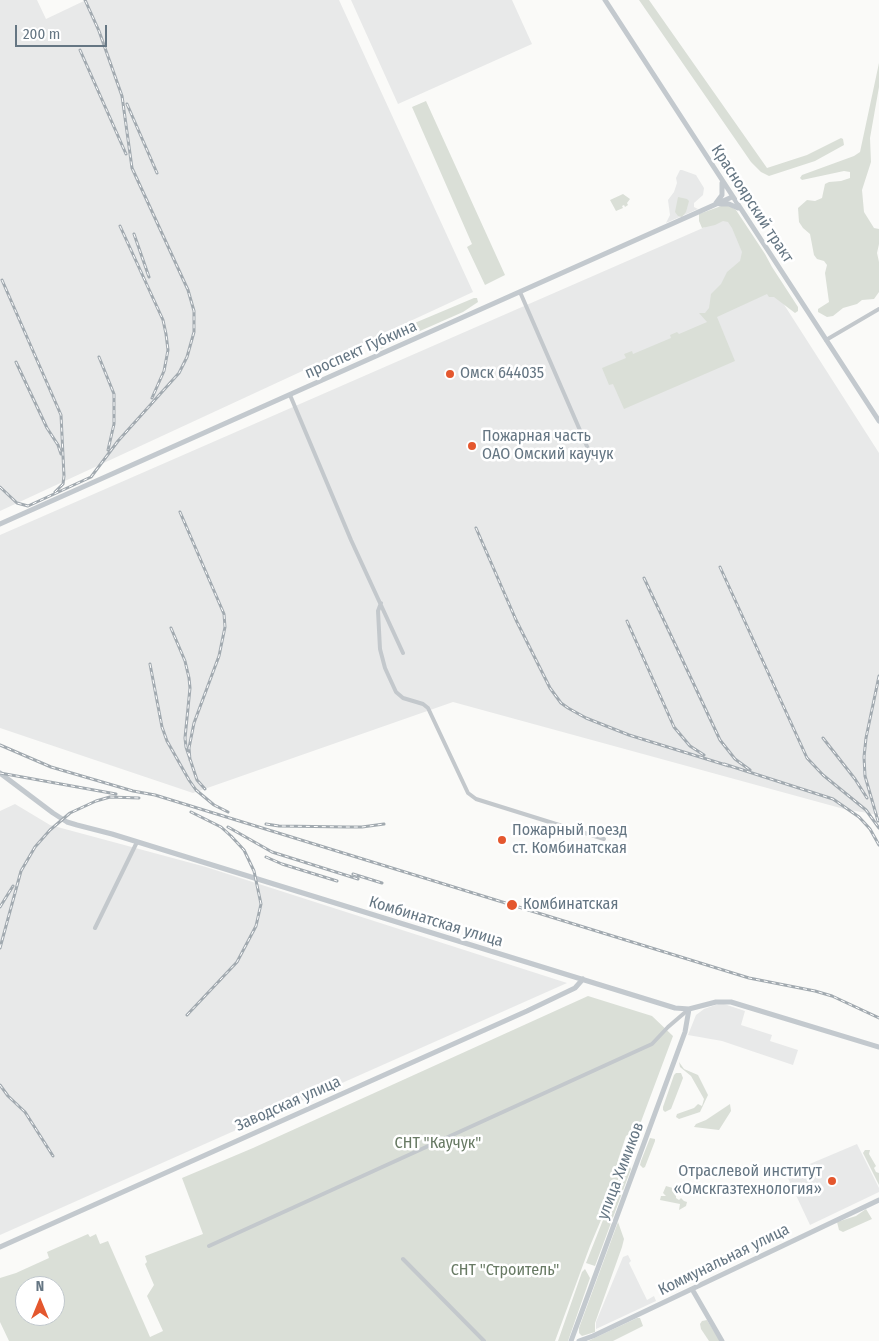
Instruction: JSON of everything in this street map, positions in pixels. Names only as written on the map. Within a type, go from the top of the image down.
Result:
[{"type":"main road","name":"Красноярский тракт","points":[[605,0],[879,421]]},
{"type":"main road","points":[[712,206],[722,195],[723,187],[720,178]]},
{"type":"main road","name":"проспект Губкина","points":[[0,524],[732,197]]},
{"type":"main road","points":[[712,206],[729,204],[743,213]]},
{"type":"main road","name":"Комбинатская улица","points":[[2,776],[66,822],[137,842],[675,1008],[689,1009],[716,1002],[731,1002],[879,1047]]},
{"type":"main road","name":"Заводская улица","points":[[0,1247],[526,1011],[575,988],[583,979]]},
{"type":"main road","name":"улица Химиков","points":[[571,1341],[685,1032],[689,1009]]},
{"type":"main road","name":"Коммунальная улица","points":[[579,1341],[879,1200]]},
{"type":"main road","points":[[692,1289],[722,1341]]},
{"type":"street","points":[[520,292],[592,458]]},
{"type":"street","points":[[826,340],[879,309]]},
{"type":"street","points":[[290,395],[351,540],[403,653]]},
{"type":"street","points":[[381,603],[378,611],[380,649],[390,679],[396,692],[403,698],[428,708],[468,793],[476,799],[604,839]]},
{"type":"street","points":[[95,928],[137,842]]},
{"type":"street","points":[[209,1246],[652,1044],[689,1009]]},
{"type":"street","points":[[403,1259],[484,1341]]},
{"type":"shaded area","points":[[0,0],[37,0],[46,19],[86,0],[339,0],[473,292],[0,511]]},
{"type":"shaded area","points":[[351,0],[512,0],[532,44],[398,104]]},
{"type":"shaded area","points":[[680,170],[696,175],[704,188],[703,195],[694,203],[694,207],[698,209],[666,223],[670,215],[668,200],[674,192],[677,183],[676,178]]},
{"type":"shaded area","points":[[728,217],[879,453],[879,815],[844,809],[453,702],[193,793],[0,728],[0,535]]},
{"type":"shaded area","points":[[15,804],[50,825],[206,867],[567,983],[0,1235],[0,811]]},
{"type":"shaded area","points":[[721,1003],[745,1011],[741,1025],[772,1035],[770,1041],[798,1050],[793,1065],[722,1041],[688,1035],[696,1015],[704,1009]]},
{"type":"shaded area","name":"Отраслевой институт «Омскгазтехнология»","points":[[857,1144],[879,1188],[879,1192],[810,1225],[786,1174]]},
{"type":"shaded area","points":[[628,1255],[631,1261],[629,1263],[647,1300],[654,1296],[656,1301],[596,1329],[596,1322],[623,1257]]},
{"type":"green space","points":[[639,0],[649,0],[767,168],[807,155],[841,138],[844,145],[815,161],[769,176],[761,172],[751,162]]},
{"type":"green space","points":[[879,63],[879,87],[870,138],[871,162],[862,190],[864,212],[874,228],[879,229],[877,253],[879,262],[879,292],[874,299],[862,300],[857,304],[843,308],[833,316],[827,317],[818,312],[818,309],[829,302],[825,273],[827,265],[814,255],[810,234],[799,222],[798,208],[807,200],[815,201],[822,198],[825,184],[850,178],[850,172],[844,171],[802,180],[800,178],[802,175],[854,156],[860,152]]},
{"type":"green space","points":[[426,101],[505,275],[485,285],[467,247],[472,244],[412,107]]},
{"type":"green space","points":[[623,194],[630,199],[627,203],[628,205],[622,206],[623,208],[616,211],[610,200]]},
{"type":"green space","points":[[678,197],[689,201],[686,212],[682,217],[678,216],[675,212]]},
{"type":"green space","points":[[724,205],[736,210],[798,307],[798,311],[795,313],[767,294],[717,317],[735,361],[624,409],[613,384],[609,385],[602,368],[626,358],[624,354],[632,351],[633,354],[671,338],[670,335],[677,332],[679,334],[707,322],[699,313],[705,313],[709,308],[711,294],[721,284],[727,272],[740,261],[742,252],[728,222],[723,221],[702,228],[699,221],[699,214]]},
{"type":"green space","points":[[477,298],[478,302],[463,312],[394,341],[383,348],[377,350],[371,347],[371,344],[379,338]]},
{"type":"green space","name":"СНТ \"Каучук\"","points":[[588,996],[652,1016],[673,1036],[639,1127],[626,1136],[618,1160],[625,1163],[590,1246],[555,1341],[9,1341],[0,1322],[0,1278],[49,1258],[47,1252],[88,1234],[90,1237],[96,1234],[100,1244],[108,1241],[150,1337],[163,1331],[147,1296],[154,1285],[145,1264],[147,1262],[145,1256],[203,1234],[182,1178],[253,1148]]},
{"type":"green space","points":[[679,1062],[684,1069],[698,1075],[708,1095],[700,1112],[679,1119],[676,1117],[677,1114],[694,1108],[698,1104],[702,1106],[704,1099],[691,1076],[680,1067]]},
{"type":"green space","points":[[676,1073],[681,1073],[683,1078],[671,1109],[665,1112],[663,1107]]},
{"type":"green space","points":[[730,1104],[731,1111],[719,1130],[694,1127],[696,1124],[706,1120]]},
{"type":"green space","points":[[650,1138],[655,1139],[655,1141],[643,1168],[640,1165]]},
{"type":"green space","points":[[865,1150],[870,1150],[869,1154],[876,1166],[874,1168],[879,1173],[879,1185],[863,1153]]},
{"type":"green space","points":[[627,1166],[631,1169],[595,1266],[586,1263],[624,1167]]},
{"type":"green space","points":[[666,1186],[676,1189],[676,1198],[679,1200],[681,1198],[687,1202],[686,1206],[679,1210],[680,1204],[660,1200],[661,1196],[666,1196],[663,1193]]},
{"type":"green space","points":[[866,1209],[872,1219],[843,1232],[839,1230],[837,1222],[856,1216]]},
{"type":"green space","points":[[618,1222],[624,1239],[622,1247],[595,1323],[595,1332],[582,1336],[579,1333],[579,1328]]},
{"type":"green space","points":[[585,1269],[590,1278],[568,1341],[558,1341],[582,1272]]},
{"type":"green space","points":[[640,1318],[643,1326],[613,1341],[588,1341]]},
{"type":"green space","points":[[707,1320],[720,1341],[709,1341],[701,1329],[700,1324],[702,1321]]},
{"type":"railway","points":[[0,487],[17,503],[28,506],[91,477],[118,441],[179,373],[187,357],[194,332],[194,311],[188,290],[132,168],[122,96],[99,31],[85,0]]},
{"type":"railway","points":[[80,50],[126,154]]},
{"type":"railway","points":[[127,104],[157,173]]},
{"type":"railway","points":[[120,226],[163,320],[166,334],[168,350],[164,371],[152,398]]},
{"type":"railway","points":[[134,234],[149,277]]},
{"type":"railway","points":[[2,280],[61,415],[64,476],[63,484],[55,492]]},
{"type":"railway","points":[[99,357],[114,394],[114,424],[108,450]]},
{"type":"railway","points":[[16,362],[61,454]]},
{"type":"railway","points":[[180,512],[224,614],[225,627],[219,656],[194,723],[189,748],[190,760]]},
{"type":"railway","points":[[476,528],[516,620],[550,688],[561,703],[586,718],[629,735],[729,766]]},
{"type":"railway","points":[[720,567],[807,758],[823,775],[866,810],[879,828]]},
{"type":"railway","points":[[644,578],[720,740],[735,759],[750,770]]},
{"type":"railway","points":[[627,621],[674,727],[690,746],[704,755]]},
{"type":"railway","points":[[171,628],[185,661],[189,678],[186,747],[197,780],[205,789]]},
{"type":"railway","points":[[150,664],[162,727],[167,741],[196,790],[214,805],[228,812]]},
{"type":"railway","points":[[878,821],[865,776],[864,757],[879,676]]},
{"type":"railway","points":[[823,738],[855,779],[867,798]]},
{"type":"railway","points":[[0,745],[51,767],[133,791],[155,795],[749,978],[832,996],[879,1018]]},
{"type":"railway","points":[[724,764],[833,799],[859,817],[870,829],[879,845]]},
{"type":"railway","points":[[0,773],[116,794]]},
{"type":"railway","points":[[0,948],[21,871],[35,847],[50,830],[70,813],[96,801],[110,797],[139,798]]},
{"type":"railway","points":[[187,1015],[237,962],[256,926],[261,904],[254,871],[244,850],[221,827],[191,812]]},
{"type":"railway","points":[[266,824],[279,826],[347,827],[384,824]]},
{"type":"railway","points":[[228,827],[272,852],[358,879]]},
{"type":"railway","points":[[266,857],[282,864],[337,881]]},
{"type":"railway","points":[[353,874],[382,883]]},
{"type":"railway","points":[[0,907],[13,886]]},
{"type":"railway","points":[[0,1085],[8,1096],[25,1112],[53,1156]]},
{"type":"place","name":"Омск 644035","points":[[450,374]]},
{"type":"place","name":"Пожарная часть ОАО Омский каучук","points":[[472,446]]},
{"type":"place","name":"Пожарный поезд ст. Комбинатская","points":[[502,840]]},
{"type":"place","name":"Комбинатская","points":[[512,905]]},
{"type":"place","name":"Отраслевой институт «Омскгазтехнология»","points":[[832,1181]]},
{"type":"park label","name":"СНТ \"Строитель\"","points":[[505,1271]]}]
